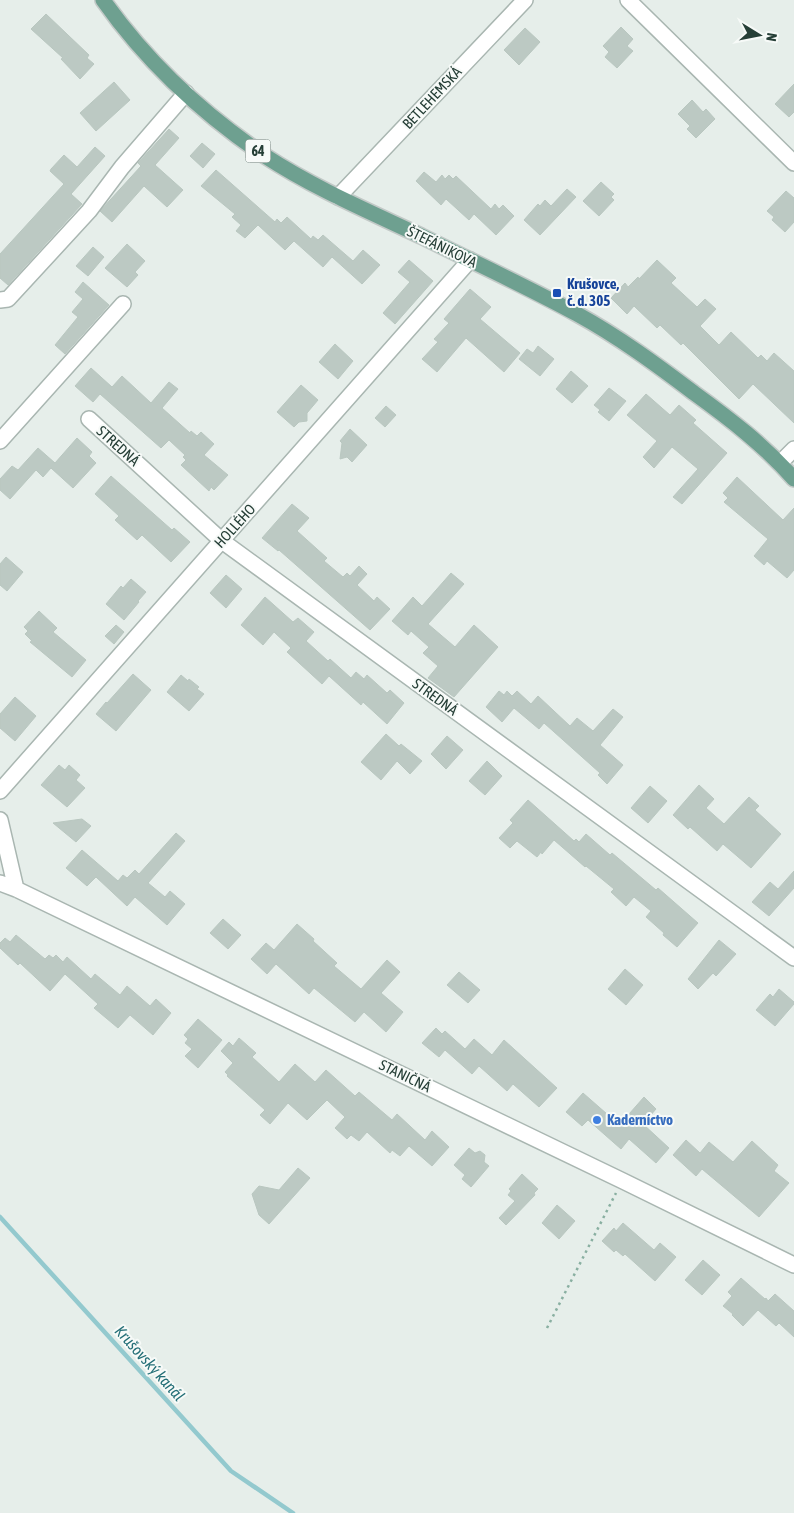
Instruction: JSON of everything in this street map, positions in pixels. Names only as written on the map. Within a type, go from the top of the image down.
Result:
[{"type":"main road","name":"ŠTEFÁNIKOVA","points":[[103,0],[140,47],[186,93],[227,129],[299,177],[578,315],[631,347],[717,410],[780,463],[794,479]]},
{"type":"street","name":"BETLEHEMSKÁ","points":[[338,197],[525,0]]},
{"type":"street","points":[[628,0],[794,163]]},
{"type":"street","points":[[0,300],[8,299],[88,211],[122,167],[186,93]]},
{"type":"street","name":"HOLLÉHO","points":[[0,791],[470,260]]},
{"type":"street","points":[[0,441],[124,304]]},
{"type":"street","name":"STREDNÁ","points":[[89,420],[222,541],[794,958]]},
{"type":"street","points":[[780,463],[794,449]]},
{"type":"street","points":[[0,820],[16,889]]},
{"type":"street","name":"STANIČNÁ","points":[[0,883],[623,1181],[794,1265]]},
{"type":"path","points":[[548,1328],[623,1181]]},
{"type":"building","points":[[46,14],[89,55],[87,58],[94,64],[80,79],[61,59],[63,58],[31,29]]},
{"type":"building","points":[[621,27],[633,39],[627,46],[633,51],[617,68],[605,57],[609,52],[603,46]]},
{"type":"building","points":[[525,28],[540,42],[519,65],[504,50]]},
{"type":"building","points":[[114,82],[130,100],[96,131],[80,113]]},
{"type":"building","points":[[794,84],[794,112],[789,117],[775,104]]},
{"type":"building","points":[[692,100],[703,112],[706,109],[715,119],[696,138],[687,129],[690,126],[678,114]]},
{"type":"building","points":[[169,129],[179,138],[155,165],[183,190],[167,207],[144,186],[112,222],[100,211],[141,166],[138,163]]},
{"type":"building","points":[[202,143],[215,154],[203,168],[190,156]]},
{"type":"building","points":[[95,147],[105,156],[71,194],[82,204],[8,285],[0,278],[0,254],[64,184],[50,171],[51,169],[64,155],[77,167]]},
{"type":"building","points":[[216,170],[275,222],[277,219],[281,223],[287,217],[311,239],[313,236],[318,240],[323,235],[353,261],[363,250],[380,265],[362,284],[332,257],[323,267],[294,241],[285,250],[258,225],[245,238],[236,231],[241,225],[232,217],[235,214],[201,186]]},
{"type":"building","points":[[424,172],[436,182],[442,175],[445,179],[449,175],[453,179],[456,176],[491,209],[495,204],[499,209],[503,205],[514,216],[496,235],[474,214],[469,220],[446,199],[441,205],[416,181]]},
{"type":"building","points":[[601,182],[614,194],[611,197],[614,200],[599,216],[583,201]]},
{"type":"building","points":[[567,189],[576,197],[540,235],[524,220],[538,204],[540,206],[545,200],[551,206]]},
{"type":"building","points":[[786,191],[794,198],[794,222],[785,232],[772,220],[774,217],[767,211]]},
{"type":"building","points":[[127,244],[145,261],[135,272],[138,275],[127,287],[105,268]]},
{"type":"building","points":[[93,247],[104,257],[88,276],[76,266]]},
{"type":"building","points":[[409,260],[433,281],[395,324],[383,313],[410,282],[398,272]]},
{"type":"building","points":[[657,260],[676,278],[671,283],[697,307],[705,299],[716,309],[700,326],[719,345],[731,332],[758,358],[761,355],[767,361],[774,353],[794,371],[794,423],[753,384],[739,399],[683,343],[681,345],[660,325],[657,328],[634,306],[627,314],[611,298],[625,283],[628,287],[638,277],[639,279]]},
{"type":"building","points":[[83,282],[109,305],[65,354],[55,345],[78,317],[72,312],[83,299],[75,292]]},
{"type":"building","points":[[470,289],[491,307],[480,319],[520,353],[504,372],[466,338],[437,372],[422,359],[438,342],[434,339],[449,323],[444,319]]},
{"type":"building","points":[[335,344],[353,361],[338,379],[319,362]]},
{"type":"building","points":[[538,346],[554,359],[540,376],[519,359],[527,349],[533,353]]},
{"type":"building","points":[[91,368],[112,387],[122,376],[151,403],[169,382],[178,389],[162,408],[190,433],[191,431],[197,436],[201,432],[214,444],[204,455],[228,475],[214,490],[211,487],[209,491],[181,465],[186,460],[183,457],[185,455],[169,440],[161,448],[100,394],[93,402],[75,386]]},
{"type":"building","points":[[571,371],[588,386],[572,403],[556,389]]},
{"type":"building","points":[[301,385],[318,400],[307,413],[307,421],[299,422],[294,427],[277,412]]},
{"type":"building","points":[[609,388],[626,401],[609,421],[598,412],[600,410],[594,405]]},
{"type":"building","points":[[646,394],[670,415],[679,405],[696,420],[693,423],[727,453],[682,504],[673,497],[698,469],[672,447],[654,468],[643,457],[657,441],[627,415]]},
{"type":"building","points":[[386,406],[396,415],[385,427],[375,418]]},
{"type":"building","points":[[350,429],[367,445],[352,462],[347,457],[340,459],[342,443],[340,441]]},
{"type":"building","points":[[77,438],[92,452],[89,456],[96,463],[73,488],[51,468],[43,477],[36,470],[10,499],[0,490],[0,479],[12,466],[18,470],[38,448],[55,463]]},
{"type":"building","points":[[111,476],[172,530],[174,528],[190,542],[171,562],[142,535],[137,540],[115,520],[119,516],[95,494]]},
{"type":"building","points":[[737,477],[783,520],[794,508],[794,570],[787,578],[767,561],[764,565],[754,556],[768,539],[724,502],[728,498],[723,493]]},
{"type":"building","points":[[292,504],[309,518],[297,531],[327,558],[324,561],[343,577],[347,573],[350,576],[359,566],[367,574],[357,585],[374,601],[377,597],[390,609],[370,630],[279,550],[262,538]]},
{"type":"building","points":[[6,557],[23,572],[7,591],[0,585],[0,564]]},
{"type":"building","points":[[451,573],[464,584],[428,624],[455,647],[474,625],[498,647],[454,697],[428,678],[438,666],[423,653],[429,647],[411,631],[408,635],[392,621],[413,597],[422,606]]},
{"type":"building","points":[[226,575],[242,589],[226,608],[210,593]]},
{"type":"building","points":[[131,579],[146,592],[124,620],[106,604],[121,586],[123,588]]},
{"type":"building","points":[[265,597],[293,622],[298,618],[314,632],[306,641],[328,661],[330,659],[351,678],[356,672],[364,679],[367,675],[387,693],[390,690],[404,703],[387,724],[363,702],[361,705],[329,676],[322,684],[287,652],[291,648],[274,632],[263,645],[241,625]]},
{"type":"building","points":[[39,611],[57,628],[53,632],[86,660],[72,677],[30,642],[32,641],[25,634],[28,631],[24,627]]},
{"type":"building","points":[[116,625],[124,632],[114,644],[105,636]]},
{"type":"building","points":[[133,674],[151,690],[116,731],[96,714]]},
{"type":"building","points":[[181,675],[199,687],[197,689],[204,694],[189,711],[167,692]]},
{"type":"building","points":[[499,691],[504,695],[507,691],[512,696],[517,691],[531,704],[538,696],[570,726],[577,718],[593,731],[613,709],[623,717],[600,745],[623,765],[607,784],[598,775],[600,773],[544,723],[539,729],[514,708],[502,722],[486,707]]},
{"type":"building","points":[[15,697],[36,716],[15,741],[0,728],[0,714]]},
{"type":"building","points":[[386,734],[399,746],[401,744],[422,761],[410,774],[397,761],[381,780],[361,762]]},
{"type":"building","points":[[447,736],[463,750],[446,769],[431,754]]},
{"type":"building","points":[[487,761],[502,776],[485,795],[469,781]]},
{"type":"building","points":[[59,765],[65,770],[69,765],[80,775],[76,780],[85,788],[67,807],[41,785]]},
{"type":"building","points":[[699,785],[714,799],[706,808],[724,824],[749,797],[759,806],[755,810],[781,834],[751,868],[723,844],[717,851],[673,815]]},
{"type":"building","points":[[650,786],[667,801],[648,823],[631,808]]},
{"type":"building","points":[[528,800],[574,841],[576,839],[579,842],[586,834],[656,890],[658,888],[698,923],[677,947],[646,917],[651,911],[634,897],[626,906],[611,892],[614,889],[554,840],[537,857],[517,841],[510,848],[499,838],[513,823],[510,820]]},
{"type":"building","points":[[82,819],[91,826],[76,842],[53,823]]},
{"type":"building","points":[[176,833],[185,841],[148,883],[165,897],[170,891],[185,904],[167,925],[135,897],[127,906],[96,877],[87,886],[66,868],[82,850],[118,881],[123,875],[127,878],[135,870],[139,874]]},
{"type":"building","points":[[794,871],[794,888],[769,916],[752,902],[770,882],[778,889]]},
{"type":"building","points":[[223,919],[241,935],[228,949],[210,933]]},
{"type":"building","points":[[297,924],[337,963],[334,966],[361,989],[387,960],[400,972],[381,993],[403,1012],[386,1032],[364,1012],[355,1022],[314,988],[309,994],[276,964],[267,974],[251,959],[266,943],[274,950]]},
{"type":"building","points":[[16,935],[45,959],[49,955],[53,958],[56,955],[63,962],[67,957],[91,979],[95,974],[120,995],[127,986],[150,1006],[156,999],[171,1013],[153,1035],[130,1015],[118,1028],[94,1008],[98,1004],[65,974],[50,991],[20,963],[18,965],[0,948],[0,943],[5,938],[10,942]]},
{"type":"building","points":[[719,940],[736,954],[716,976],[713,973],[698,989],[688,979]]},
{"type":"building","points":[[625,969],[643,985],[626,1005],[608,989]]},
{"type":"building","points":[[459,972],[480,990],[468,1003],[447,985]]},
{"type":"building","points":[[779,989],[794,1004],[775,1026],[756,1010],[770,994],[773,997]]},
{"type":"building","points":[[198,1019],[222,1040],[198,1068],[185,1056],[192,1049],[185,1043],[188,1039],[184,1035]]},
{"type":"building","points":[[436,1028],[442,1034],[445,1031],[465,1049],[474,1039],[492,1055],[504,1040],[557,1088],[539,1107],[513,1084],[507,1091],[479,1066],[472,1074],[445,1050],[439,1057],[422,1043]]},
{"type":"building","points":[[239,1038],[256,1053],[252,1057],[279,1082],[295,1064],[315,1082],[326,1070],[355,1096],[359,1092],[392,1120],[397,1114],[425,1140],[432,1131],[449,1147],[432,1166],[409,1146],[400,1156],[392,1150],[390,1153],[367,1132],[359,1141],[351,1135],[347,1139],[335,1128],[345,1117],[327,1100],[307,1120],[288,1103],[270,1124],[260,1115],[265,1110],[227,1076],[225,1072],[233,1063],[221,1051],[229,1042],[233,1046]]},
{"type":"building","points":[[583,1093],[615,1121],[618,1118],[622,1122],[644,1097],[656,1109],[643,1124],[669,1148],[656,1163],[629,1139],[621,1149],[588,1120],[582,1126],[566,1112]]},
{"type":"building","points":[[686,1140],[700,1153],[709,1142],[733,1162],[752,1141],[778,1165],[774,1171],[789,1183],[759,1217],[702,1169],[696,1176],[673,1155]]},
{"type":"building","points":[[469,1148],[475,1153],[480,1151],[485,1155],[484,1162],[489,1166],[471,1187],[462,1179],[465,1175],[454,1165]]},
{"type":"building","points":[[298,1168],[310,1178],[269,1224],[259,1215],[252,1194],[259,1186],[279,1190]]},
{"type":"building","points":[[522,1174],[538,1189],[534,1193],[535,1195],[506,1225],[499,1218],[515,1201],[508,1195],[511,1191],[509,1189]]},
{"type":"building","points":[[557,1205],[575,1221],[559,1239],[542,1223]]},
{"type":"building","points":[[623,1223],[654,1250],[660,1243],[676,1257],[655,1281],[625,1254],[623,1256],[616,1250],[614,1252],[602,1241],[614,1228],[616,1231]]},
{"type":"building","points":[[703,1260],[720,1275],[702,1295],[685,1280]]},
{"type":"building","points":[[741,1278],[768,1301],[775,1294],[794,1311],[794,1337],[779,1323],[776,1326],[758,1310],[743,1326],[723,1306],[732,1296],[728,1292]]},
{"type":"waterway","name":"Krušovský kanál","points":[[0,1217],[231,1471],[293,1513]]},
{"type":"place","name":"Krušovce, č. d. 305","points":[[557,293]]},
{"type":"place","name":"Kaderníctvo","points":[[597,1120]]}]
